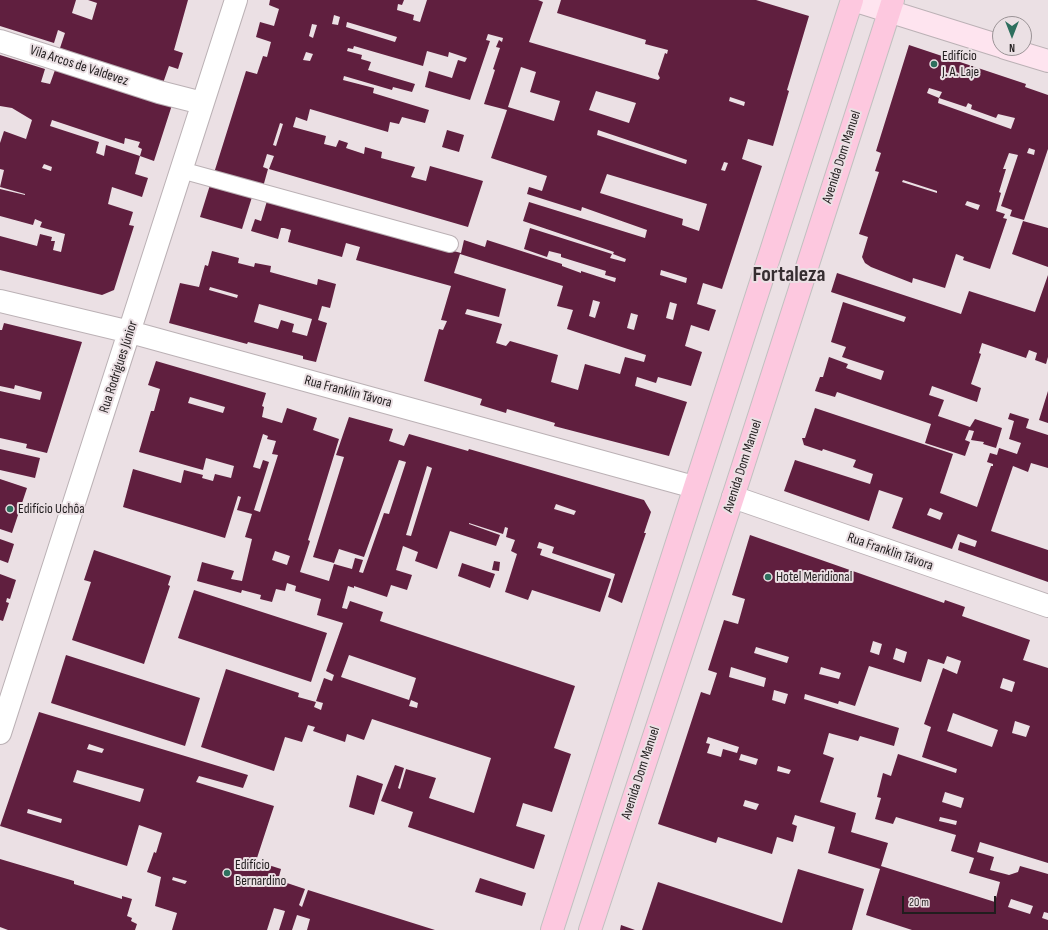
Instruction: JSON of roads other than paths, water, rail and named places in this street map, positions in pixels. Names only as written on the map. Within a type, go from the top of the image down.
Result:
[{"type":"main road","points":[[552,930],[852,0],[891,6],[992,43]]},
{"type":"main road","name":"Avenida Dom Manuel","points":[[590,930],[733,497],[891,6]]},
{"type":"main road","points":[[1030,56],[1048,62]]},
{"type":"street","name":"Rua Rodrigues Júnior","points":[[0,733],[236,0]]},
{"type":"street","name":"Vila Arcos de Valdevez","points":[[0,41],[159,92],[202,103]]},
{"type":"street","name":"Rua Franklin Távora","points":[[0,301],[130,332],[694,487]]},
{"type":"street","name":"Rua Franklin Távora","points":[[733,497],[1048,606]]},
{"type":"lane","points":[[181,170],[450,244]]},
{"type":"place","name":"Edifício J. A. Laje","points":[[934,64]]},
{"type":"place","name":"Edifício Uchôa","points":[[10,509]]},
{"type":"place","name":"Hotel Meridional","points":[[768,577]]},
{"type":"place","name":"Edifício Bernardino","points":[[227,873]]},
{"type":"district","name":"Fortaleza","points":[[789,275]]}]
